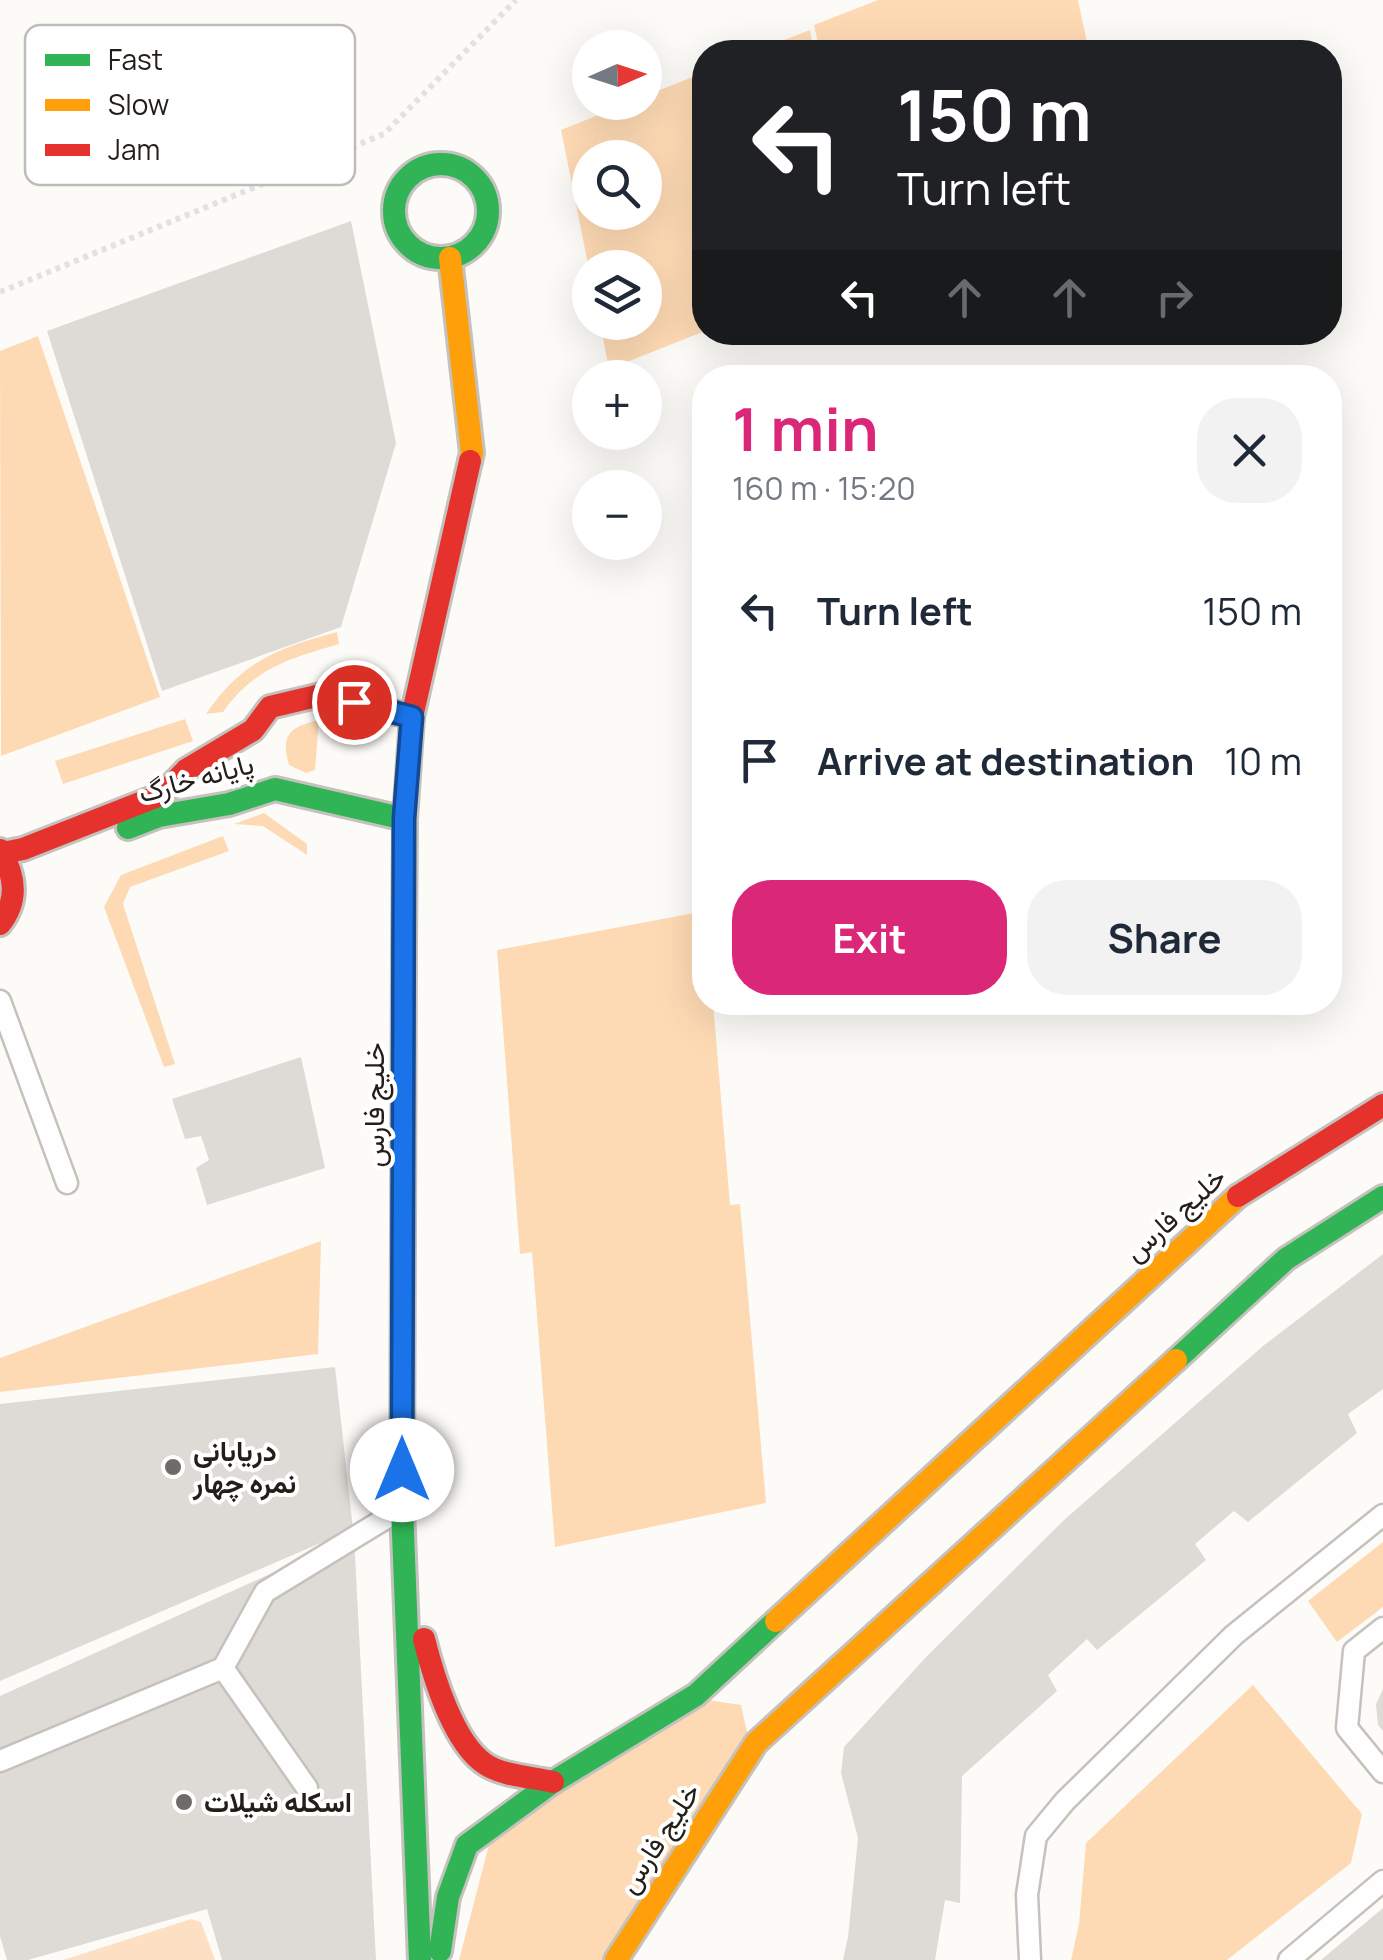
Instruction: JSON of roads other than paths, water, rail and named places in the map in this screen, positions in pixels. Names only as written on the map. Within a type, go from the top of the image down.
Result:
[{"type":"main road","points":[[440,163],[470,173],[487,199],[488,215],[477,242],[450,258],[420,254],[398,232],[394,217],[394,202],[410,174],[440,163]]},
{"type":"main road","name":"خلیج فارس","points":[[420,1960],[402,1508],[404,818],[412,717],[472,453],[450,258]]},
{"type":"main road","points":[[0,924],[14,903],[14,881],[2,851],[22,849],[163,794],[186,770],[253,730],[270,707],[325,694],[412,717]]},
{"type":"main road","name":"پایانه خارگ","points":[[14,881],[29,866],[159,816],[229,804],[275,789],[404,818]]},
{"type":"main road","name":"خلیج فارس","points":[[438,1960],[448,1897],[467,1846],[553,1782],[696,1696],[1241,1193],[1383,1106]]},
{"type":"main road","name":"خلیج فارس","points":[[616,1960],[756,1743],[1286,1259],[1383,1197]]},
{"type":"main road","points":[[403,1554],[430,1664],[458,1730],[484,1764],[553,1782]]},
{"type":"lane","points":[[1,1007],[67,1183]]},
{"type":"lane","points":[[0,1760],[223,1668],[263,1594],[402,1508]]},
{"type":"lane","points":[[1030,1960],[1027,1896],[1036,1836],[1065,1800],[1234,1634],[1383,1515]]},
{"type":"lane","points":[[1383,1628],[1354,1651],[1347,1728],[1383,1772]]},
{"type":"lane","points":[[223,1668],[307,1788]]},
{"type":"lane","points":[[1290,1960],[1383,1881]]},
{"type":"place","name":"دریابانی نمره چهار","points":[[173,1467]]},
{"type":"place","name":"اسکله شیلات","points":[[184,1802]]}]
